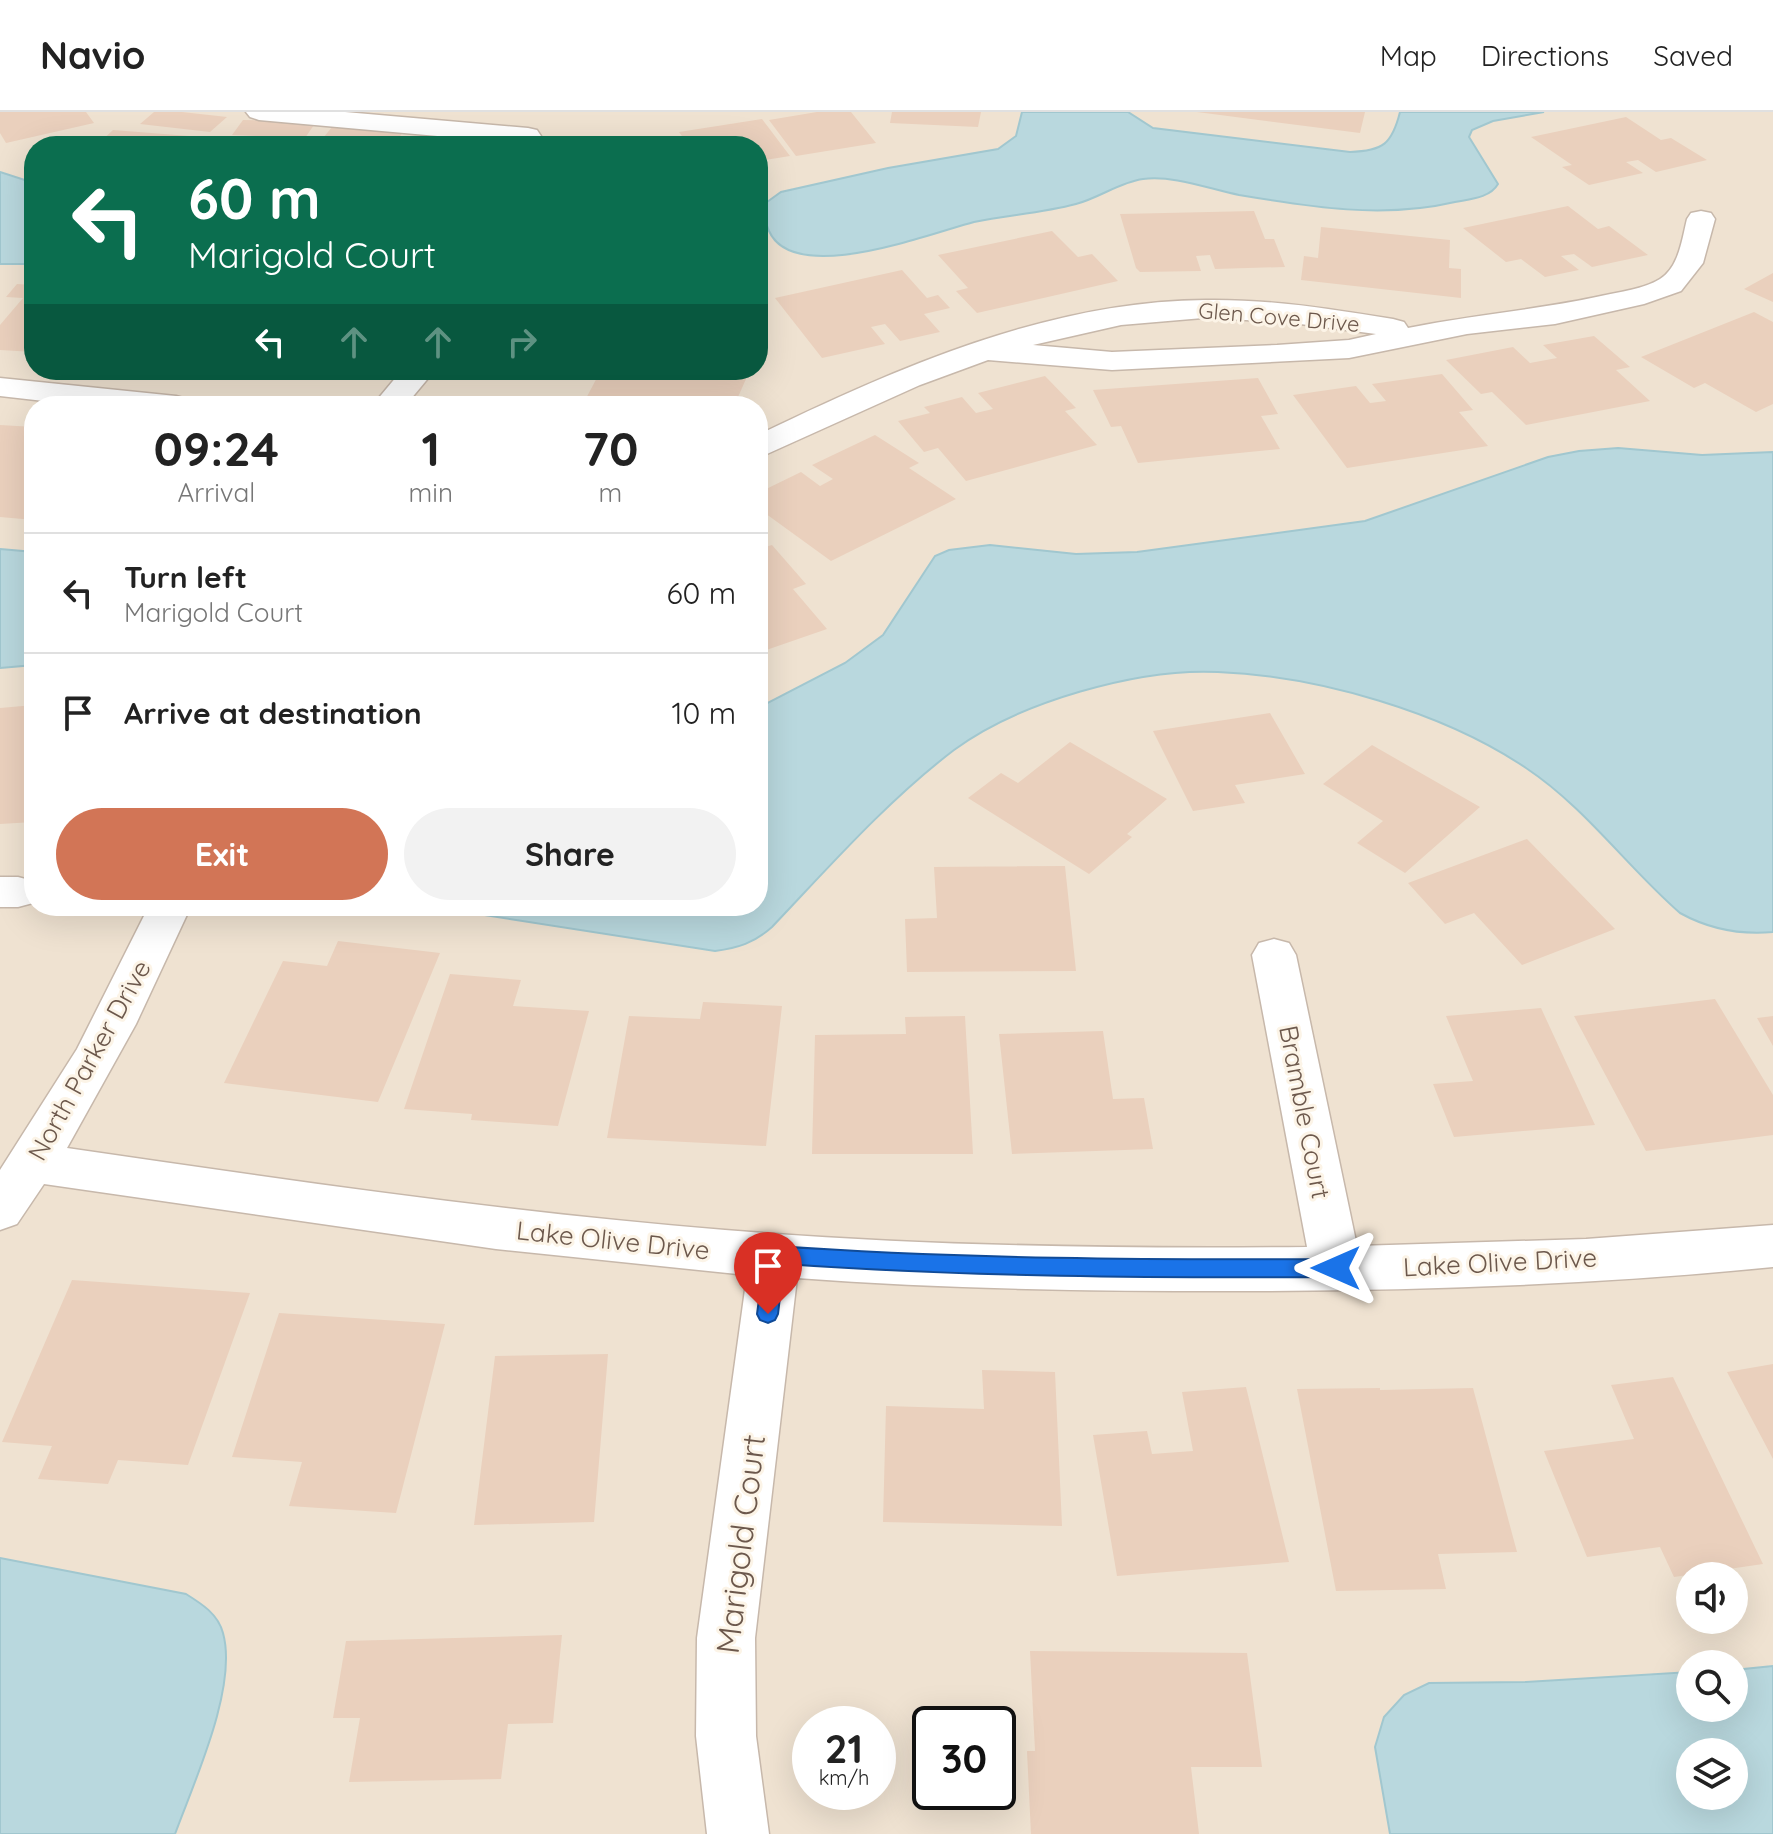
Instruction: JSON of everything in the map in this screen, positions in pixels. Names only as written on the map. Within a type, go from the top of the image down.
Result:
[{"type":"street","points":[[259,112],[532,134]]},
{"type":"street","name":"Glen Cove Drive","points":[[983,350],[1112,361],[1251,355],[1349,349],[1435,331],[1555,315],[1634,298],[1671,285],[1689,263],[1701,219]]},
{"type":"street","name":"Glen Cove Drive","points":[[768,443],[843,405],[983,350],[1054,330],[1130,316],[1176,310],[1235,310],[1435,331]]},
{"type":"street","points":[[1235,310],[1251,355]]},
{"type":"street","points":[[397,396],[410,380]]},
{"type":"street","points":[[0,387],[83,396]]},
{"type":"street","name":"North Parker Drive","points":[[0,1209],[33,1163],[93,1061],[165,916]]},
{"type":"street","name":"Bramble Court","points":[[1274,955],[1336,1268]]},
{"type":"street","name":"Lake Olive Drive","points":[[33,1163],[404,1218],[651,1245],[904,1263],[1181,1269],[1437,1267],[1773,1246]]},
{"type":"street","name":"Marigold Court","points":[[738,1834],[728,1783],[723,1701],[726,1638],[775,1255]]},
{"type":"shaded area","points":[[0,112],[1773,112],[1773,1834],[0,1834]]},
{"type":"water","points":[[1022,112],[1128,112],[1153,128],[1350,152],[1371,150],[1384,144],[1393,132],[1400,112],[1544,112],[1493,121],[1472,130],[1469,137],[1498,184],[1479,197],[1428,207],[1374,210],[1320,207],[1155,178],[1126,183],[1076,204],[974,222],[865,252],[834,256],[806,255],[783,247],[769,231],[768,201],[781,192],[888,168],[998,149],[1016,136]]},
{"type":"water","points":[[0,172],[24,180],[24,264],[0,264]]},
{"type":"water","points":[[1618,448],[1702,455],[1773,452],[1773,932],[1725,930],[1680,913],[1548,784],[1493,748],[1457,730],[1378,700],[1338,689],[1257,675],[1218,672],[1186,672],[1116,682],[1045,703],[981,733],[954,750],[905,791],[772,927],[752,941],[738,946],[715,951],[491,916],[768,916],[768,703],[845,663],[883,635],[935,556],[949,550],[990,545],[1076,554],[1137,552],[1365,521],[1548,457]]},
{"type":"water","points":[[0,549],[24,551],[24,666],[0,668]]},
{"type":"water","points":[[0,1558],[186,1594],[217,1620],[223,1633],[226,1655],[219,1707],[175,1834],[0,1834]]},
{"type":"water","points":[[1773,1666],[1773,1834],[1390,1834],[1375,1747],[1384,1717],[1404,1695],[1429,1683],[1526,1682],[1676,1673],[1676,1722],[1748,1722],[1748,1669]]},
{"type":"building","points":[[0,112],[86,112],[94,123],[24,136],[24,139],[6,143],[0,133]]},
{"type":"building","points":[[154,112],[227,117],[210,132],[140,124]]},
{"type":"building","points":[[817,112],[851,112],[876,143],[796,156],[769,120]]},
{"type":"building","points":[[892,112],[981,112],[978,127],[890,123]]},
{"type":"building","points":[[1197,112],[1365,112],[1360,133]]},
{"type":"building","points":[[1626,117],[1661,140],[1671,138],[1707,160],[1656,172],[1638,160],[1626,162],[1643,173],[1589,185],[1562,167],[1572,165],[1531,137]]},
{"type":"building","points":[[762,119],[790,156],[768,159],[768,136],[682,136],[679,132]]},
{"type":"building","points":[[243,120],[316,122],[306,136],[232,135]]},
{"type":"building","points":[[332,127],[403,132],[400,136],[325,136]]},
{"type":"building","points":[[113,130],[189,136],[107,136]]},
{"type":"building","points":[[1568,206],[1598,229],[1609,226],[1648,255],[1592,267],[1574,254],[1561,256],[1579,270],[1545,277],[1521,259],[1506,262],[1463,228]]},
{"type":"building","points":[[1254,211],[1265,239],[1274,239],[1285,267],[1215,269],[1210,255],[1196,256],[1201,271],[1140,272],[1136,268],[1120,214]]},
{"type":"building","points":[[1321,227],[1450,240],[1449,268],[1461,269],[1461,298],[1301,280],[1304,256],[1318,258]]},
{"type":"building","points":[[1052,231],[1078,257],[1092,254],[1118,281],[977,313],[956,291],[968,288],[938,255]]},
{"type":"building","points":[[902,270],[927,298],[938,295],[950,308],[924,314],[940,332],[900,341],[885,324],[871,327],[885,344],[822,358],[775,298]]},
{"type":"building","points":[[1773,273],[1773,302],[1744,289]]},
{"type":"building","points":[[17,284],[24,284],[24,351],[0,350],[0,325],[23,298],[6,297]]},
{"type":"building","points":[[1754,312],[1773,322],[1773,404],[1756,412],[1705,383],[1694,388],[1641,357]]},
{"type":"building","points":[[1594,336],[1630,367],[1616,370],[1650,401],[1526,425],[1492,392],[1481,394],[1446,360],[1513,347],[1530,363],[1557,358],[1543,345]]},
{"type":"building","points":[[1442,374],[1473,410],[1459,412],[1488,446],[1347,468],[1293,395],[1356,386],[1370,403],[1386,401],[1372,384]]},
{"type":"building","points":[[1045,376],[1076,408],[1065,411],[1097,445],[966,481],[938,448],[924,452],[898,421],[930,413],[924,407],[962,397],[976,413],[993,409],[978,393]]},
{"type":"building","points":[[1258,378],[1278,414],[1261,416],[1280,449],[1138,463],[1121,426],[1111,427],[1093,390]]},
{"type":"building","points":[[596,380],[746,380],[738,396],[587,396]]},
{"type":"building","points":[[0,425],[24,426],[24,519],[0,517]]},
{"type":"building","points":[[875,435],[919,463],[909,468],[956,499],[831,561],[768,515],[768,488],[801,472],[820,486],[833,479],[812,465]]},
{"type":"building","points":[[772,545],[806,584],[793,589],[827,629],[768,650],[768,546]]},
{"type":"building","points":[[24,706],[24,823],[0,824],[0,708]]},
{"type":"building","points":[[1270,713],[1305,774],[1235,785],[1245,803],[1193,811],[1153,731]]},
{"type":"building","points":[[1070,742],[1167,799],[1127,834],[1132,837],[1089,874],[968,798],[1001,773],[1018,783]]},
{"type":"building","points":[[1372,745],[1480,807],[1405,873],[1357,843],[1383,821],[1323,784]]},
{"type":"building","points":[[1527,839],[1615,929],[1522,965],[1474,913],[1445,924],[1408,883]]},
{"type":"building","points":[[1065,866],[1076,971],[907,972],[905,919],[937,918],[934,867]]},
{"type":"building","points":[[338,941],[440,953],[378,1102],[224,1083],[283,961],[327,966]]},
{"type":"building","points":[[450,974],[521,980],[513,1006],[589,1011],[558,1126],[471,1120],[472,1114],[404,1109]]},
{"type":"building","points":[[1715,999],[1773,1095],[1773,1135],[1646,1151],[1574,1016]]},
{"type":"building","points":[[703,1002],[782,1006],[766,1146],[607,1138],[629,1016],[700,1019]]},
{"type":"building","points":[[1541,1008],[1595,1125],[1454,1137],[1433,1084],[1473,1081],[1446,1016]]},
{"type":"building","points":[[965,1016],[973,1154],[812,1154],[815,1035],[906,1034],[905,1017]]},
{"type":"building","points":[[1773,1016],[1773,1046],[1757,1018]]},
{"type":"building","points":[[1103,1031],[1113,1099],[1144,1098],[1153,1149],[1012,1154],[999,1034]]},
{"type":"building","points":[[72,1280],[250,1293],[188,1465],[118,1460],[108,1484],[38,1479],[52,1446],[2,1442]]},
{"type":"building","points":[[279,1313],[445,1324],[396,1513],[289,1506],[302,1462],[232,1457]]},
{"type":"building","points":[[608,1354],[594,1522],[474,1525],[495,1356]]},
{"type":"building","points":[[1773,1364],[1773,1459],[1727,1372]]},
{"type":"building","points":[[982,1370],[1055,1372],[1062,1526],[883,1522],[886,1406],[984,1409]]},
{"type":"building","points":[[1673,1377],[1763,1564],[1748,1566],[1748,1562],[1676,1562],[1674,1577],[1660,1547],[1587,1557],[1544,1451],[1634,1439],[1611,1385]]},
{"type":"building","points":[[1246,1387],[1289,1562],[1117,1576],[1093,1435],[1147,1431],[1152,1454],[1193,1451],[1182,1392]]},
{"type":"building","points":[[1473,1388],[1517,1552],[1438,1554],[1446,1589],[1336,1591],[1297,1389]]},
{"type":"building","points":[[562,1635],[553,1723],[508,1724],[501,1779],[349,1782],[360,1718],[333,1718],[346,1641]]},
{"type":"building","points":[[1030,1651],[1247,1653],[1262,1767],[1191,1767],[1199,1834],[1031,1834],[1027,1751],[1035,1751]]},
{"type":"route","points":[[768,1314],[775,1255],[888,1263],[1181,1269],[1336,1268]]}]
